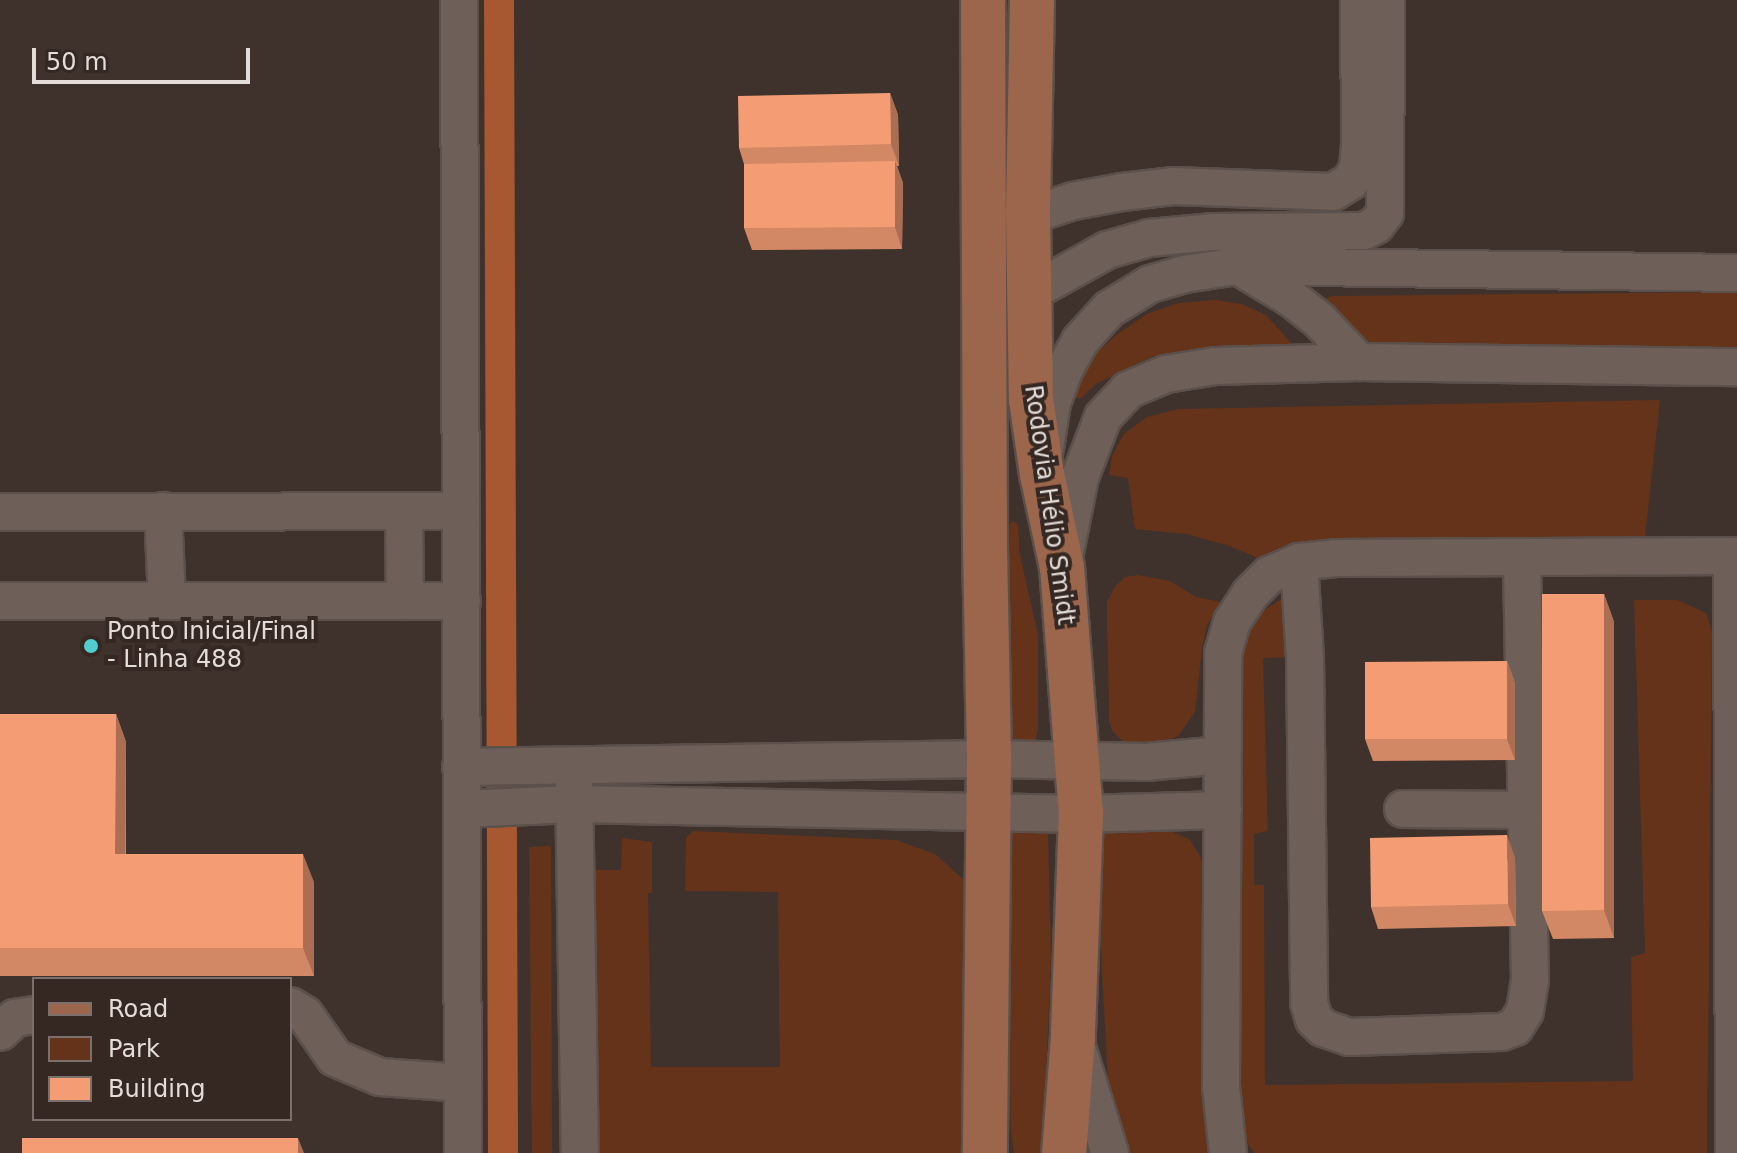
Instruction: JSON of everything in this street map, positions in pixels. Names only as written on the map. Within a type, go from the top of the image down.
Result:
[{"type":"main road","name":"Rodovia Hélio Smidt","points":[[983,0],[989,759],[985,1153]]},
{"type":"main road","name":"Rodovia Hélio Smidt","points":[[1032,0],[1028,216],[1031,399],[1042,474],[1062,567],[1081,814],[1073,1037],[1064,1153]]},
{"type":"street","points":[[459,0],[462,601],[476,808],[463,1083],[463,1153]]},
{"type":"street","points":[[1028,216],[1073,201],[1173,186],[1333,192],[1351,181],[1358,168],[1360,147],[1359,0]]},
{"type":"street","points":[[1028,294],[1107,250],[1149,238],[1212,232],[1364,231],[1376,225],[1385,213],[1386,0]]},
{"type":"street","points":[[1212,232],[1235,218],[1238,206],[1234,197],[1214,187]]},
{"type":"street","points":[[1237,266],[1291,298],[1320,321],[1359,362]]},
{"type":"street","points":[[1042,474],[1052,403],[1063,372],[1080,341],[1109,309],[1150,284],[1237,266],[1737,273]]},
{"type":"street","points":[[1062,567],[1089,449],[1103,417],[1128,390],[1166,374],[1215,366],[1359,362],[1737,367]]},
{"type":"street","points":[[163,511],[167,599]]},
{"type":"street","points":[[404,511],[405,601]]},
{"type":"street","points":[[0,512],[461,511]]},
{"type":"street","points":[[1228,1153],[1221,1086],[1223,653],[1232,622],[1250,594],[1269,575],[1299,562],[1336,558],[1734,556],[1734,1153]]},
{"type":"street","points":[[1299,562],[1305,658],[1309,1003],[1314,1019],[1323,1028],[1349,1037],[1502,1032],[1515,1027],[1525,1011],[1530,980],[1522,558]]},
{"type":"street","points":[[0,601],[462,601]]},
{"type":"street","points":[[475,766],[989,759],[1146,762],[1222,755]]},
{"type":"street","points":[[558,764],[580,1153]]},
{"type":"street","points":[[476,808],[558,805],[1081,814],[1223,810]]},
{"type":"street","points":[[1403,809],[1528,810]]},
{"type":"street","points":[[292,1007],[305,1015],[335,1058],[380,1077],[463,1083]]},
{"type":"street","points":[[0,1032],[15,1018],[32,1015]]},
{"type":"street","points":[[1073,1037],[1110,1153]]},
{"type":"green space","points":[[1737,292],[1737,352],[1360,349],[1309,303],[1333,296]]},
{"type":"green space","points":[[1215,300],[1242,304],[1266,315],[1301,354],[1154,356],[1096,384],[1080,399],[1071,396],[1089,360],[1116,335],[1147,314],[1179,303]]},
{"type":"green space","points":[[1660,400],[1644,546],[1265,561],[1230,546],[1187,534],[1135,529],[1128,478],[1109,475],[1112,456],[1124,434],[1147,417],[1178,409]]},
{"type":"green space","points":[[1013,521],[1018,525],[1020,555],[1038,635],[1038,727],[1036,740],[1029,746],[1011,737],[1003,530]]},
{"type":"green space","points":[[1138,575],[1170,581],[1196,597],[1221,602],[1207,625],[1195,712],[1178,736],[1157,745],[1139,746],[1123,741],[1113,732],[1109,721],[1107,602],[1125,577]]},
{"type":"green space","points":[[1287,596],[1289,657],[1263,658],[1268,831],[1254,834],[1254,885],[1264,885],[1265,1085],[1633,1081],[1631,957],[1645,953],[1634,600],[1677,600],[1706,613],[1712,631],[1707,1153],[1255,1153],[1250,1147],[1239,1120],[1234,682],[1247,629],[1267,608]]},
{"type":"green space","points":[[1016,823],[1048,831],[1051,956],[1043,1153],[1014,1153],[1011,1130],[1005,841]]},
{"type":"green space","points":[[1116,826],[1167,829],[1190,840],[1201,858],[1205,880],[1212,1153],[1130,1153],[1122,1135],[1108,1081],[1096,861],[1097,844],[1104,833]]},
{"type":"green space","points":[[693,831],[896,840],[935,854],[965,881],[967,1153],[595,1153],[591,870],[621,870],[622,838],[652,842],[652,893],[648,893],[651,1067],[780,1067],[778,892],[685,891],[686,838]]},
{"type":"green space","points":[[551,846],[552,1153],[532,1153],[529,847]]},
{"type":"building","points":[[890,93],[891,144],[739,148],[738,96]]},
{"type":"building","points":[[895,161],[895,227],[744,228],[744,164]]},
{"type":"building","points":[[1542,594],[1604,594],[1604,910],[1542,911]]},
{"type":"building","points":[[1507,661],[1507,739],[1365,739],[1365,662]]},
{"type":"building","points":[[0,714],[116,714],[115,854],[303,854],[303,948],[0,948]]},
{"type":"building","points":[[1507,835],[1508,904],[1371,907],[1370,838]]},
{"type":"building","points":[[22,1138],[298,1138],[298,1153],[22,1153]]},
{"type":"waterway","points":[[499,0],[503,1153]]},
{"type":"place","name":"Ponto Inicial/Final - Linha 488","points":[[91,646]]}]
